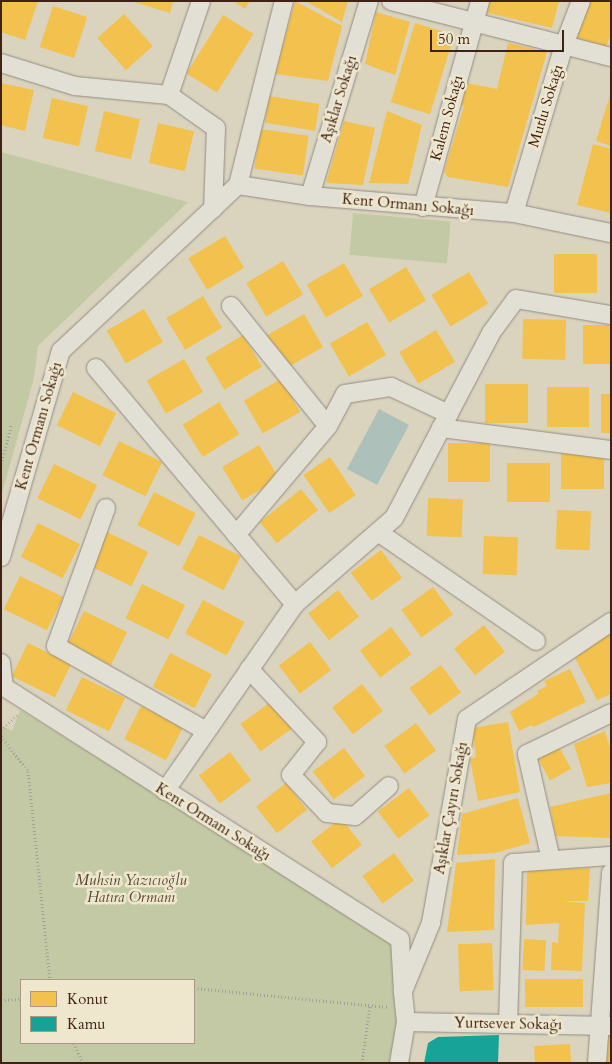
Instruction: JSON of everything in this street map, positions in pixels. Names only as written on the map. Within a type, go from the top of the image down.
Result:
[{"type":"street","points":[[169,95],[201,1]]},
{"type":"street","points":[[238,185],[284,1]]},
{"type":"street","name":"Aşıklar Sokağı","points":[[310,196],[368,1]]},
{"type":"street","points":[[391,1],[474,20],[611,57]]},
{"type":"street","name":"Kalem Sokağı","points":[[423,207],[480,1]]},
{"type":"street","name":"Mutlu Sokağı","points":[[514,212],[564,45],[581,1]]},
{"type":"street","points":[[1,63],[75,86],[169,95],[216,128],[213,209]]},
{"type":"street","name":"Kent Ormanı Sokağı","points":[[1,557],[61,351],[238,185],[310,196],[423,207],[514,212],[611,233]]},
{"type":"street","points":[[168,785],[295,604],[394,518],[490,333],[516,299],[611,314]]},
{"type":"street","points":[[231,306],[328,426]]},
{"type":"street","points":[[96,368],[295,604]]},
{"type":"street","points":[[236,535],[328,426],[345,394],[391,387],[445,421],[611,450]]},
{"type":"street","points":[[106,508],[56,646],[206,731]]},
{"type":"street","points":[[378,532],[536,641]]},
{"type":"street","name":"Aşıklar Çayırı Sokağı","points":[[399,1063],[405,1016],[403,991],[430,923],[468,719],[611,622]]},
{"type":"street","name":"Kent Ormanı Sokağı","points":[[1,663],[4,687],[168,785],[400,939],[403,991]]},
{"type":"street","points":[[249,669],[317,742],[291,775],[327,813],[355,816],[389,786]]},
{"type":"street","points":[[551,860],[527,754],[611,713]]},
{"type":"street","points":[[508,1024],[513,863],[611,856]]},
{"type":"street","points":[[597,1063],[605,1026],[611,873]]},
{"type":"street","name":"Yurtsever Sokağı","points":[[405,1016],[508,1024],[605,1026]]},
{"type":"path","points":[[1,464],[12,423]]},
{"type":"path","points":[[1,736],[28,771],[50,979]]},
{"type":"path","points":[[195,988],[370,1005],[405,1016]]},
{"type":"path","points":[[1,1000],[20,999]]},
{"type":"path","points":[[362,1063],[370,1005]]},
{"type":"path","points":[[74,1044],[84,1063]]},
{"type":"green space","points":[[1,152],[188,202],[38,346],[34,378],[1,497]]},
{"type":"green space","points":[[353,213],[451,222],[447,263],[349,255]]},
{"type":"green space","name":"Muhsin Yazıcıoğlu Hatıra Ormanı","points":[[20,710],[418,956],[402,1063],[1,1063],[1,725],[12,731]]},
{"type":"shaded area","points":[[379,409],[409,425],[377,485],[347,469]]},
{"type":"building: Konut","points":[[1,1],[38,1],[25,40],[1,32]]},
{"type":"building: Konut","points":[[131,1],[173,1],[170,13]]},
{"type":"building: Konut","points":[[233,1],[250,1],[245,9]]},
{"type":"building: Konut","points":[[295,1],[342,26],[328,81],[275,74]]},
{"type":"building: Konut","points":[[305,1],[348,1],[342,22]]},
{"type":"building: Konut","points":[[487,1],[559,1],[552,28],[484,12]]},
{"type":"building: Konut","points":[[588,1],[611,1],[611,34],[606,47],[573,37]]},
{"type":"building: Konut","points":[[53,6],[87,17],[74,58],[40,47]]},
{"type":"building: Konut","points":[[376,12],[410,22],[395,75],[365,64]]},
{"type":"building: Konut","points":[[124,14],[153,46],[126,70],[97,38]]},
{"type":"building: Konut","points":[[223,15],[254,34],[217,93],[186,74]]},
{"type":"building: Konut","points":[[415,23],[454,35],[430,114],[391,102]]},
{"type":"building: Konut","points":[[508,43],[547,52],[508,187],[448,177],[444,172],[464,106],[456,103],[462,82],[497,89]]},
{"type":"building: Konut","points":[[1,83],[34,90],[25,131],[1,125]]},
{"type":"building: Konut","points":[[611,95],[611,146],[596,141]]},
{"type":"building: Konut","points":[[269,96],[319,104],[315,131],[265,123]]},
{"type":"building: Konut","points":[[52,98],[88,106],[79,146],[43,138]]},
{"type":"building: Konut","points":[[104,111],[140,119],[131,159],[95,151]]},
{"type":"building: Konut","points":[[387,111],[422,125],[408,184],[369,183]]},
{"type":"building: Konut","points":[[344,121],[375,128],[363,185],[326,183]]},
{"type":"building: Konut","points":[[158,123],[194,131],[185,171],[149,163]]},
{"type":"building: Konut","points":[[260,129],[309,136],[303,175],[254,169]]},
{"type":"building: Konut","points":[[593,144],[611,149],[611,213],[577,205]]},
{"type":"building: Konut","points":[[225,236],[244,268],[207,290],[188,258]]},
{"type":"building: Konut","points":[[554,254],[597,254],[597,293],[554,293]]},
{"type":"building: Konut","points":[[283,261],[303,294],[266,317],[246,283]]},
{"type":"building: Konut","points":[[344,263],[363,296],[326,317],[307,284]]},
{"type":"building: Konut","points":[[406,267],[426,300],[389,323],[369,289]]},
{"type":"building: Konut","points":[[469,272],[488,304],[450,326],[431,295]]},
{"type":"building: Konut","points":[[203,296],[222,328],[185,350],[166,318]]},
{"type":"building: Konut","points":[[144,309],[163,342],[126,363],[107,330]]},
{"type":"building: Konut","points":[[304,314],[323,347],[286,368],[267,336]]},
{"type":"building: Konut","points":[[523,319],[566,320],[565,360],[522,359]]},
{"type":"building: Konut","points":[[367,322],[386,355],[349,376],[330,344]]},
{"type":"building: Konut","points":[[583,325],[611,325],[611,364],[583,364]]},
{"type":"building: Konut","points":[[436,330],[455,362],[418,384],[399,352]]},
{"type":"building: Konut","points":[[243,335],[262,367],[224,389],[205,358]]},
{"type":"building: Konut","points":[[184,359],[203,392],[166,413],[147,380]]},
{"type":"building: Konut","points":[[281,379],[300,412],[263,433],[244,400]]},
{"type":"building: Konut","points":[[485,384],[528,384],[528,423],[485,423]]},
{"type":"building: Konut","points":[[547,387],[589,387],[589,427],[547,427]]},
{"type":"building: Konut","points":[[73,392],[116,413],[100,446],[57,425]]},
{"type":"building: Konut","points":[[601,394],[611,394],[611,433],[601,433]]},
{"type":"building: Konut","points":[[219,402],[239,434],[203,457],[183,425]]},
{"type":"building: Konut","points":[[119,441],[162,462],[145,496],[102,475]]},
{"type":"building: Konut","points":[[448,443],[490,443],[490,482],[448,482]]},
{"type":"building: Konut","points":[[259,445],[279,478],[242,501],[222,467]]},
{"type":"building: Konut","points":[[561,450],[604,450],[604,489],[561,489]]},
{"type":"building: Konut","points":[[330,457],[356,495],[329,513],[303,475]]},
{"type":"building: Konut","points":[[507,463],[550,463],[550,502],[507,502]]},
{"type":"building: Konut","points":[[54,464],[97,485],[80,519],[37,498]]},
{"type":"building: Konut","points":[[301,489],[318,510],[277,543],[260,522]]},
{"type":"building: Konut","points":[[154,492],[196,513],[179,546],[137,525]]},
{"type":"building: Konut","points":[[428,498],[463,499],[462,537],[427,536]]},
{"type":"building: Konut","points":[[557,510],[591,511],[590,550],[556,549]]},
{"type":"building: Konut","points":[[38,523],[80,544],[63,578],[21,557]]},
{"type":"building: Konut","points":[[105,531],[148,552],[131,586],[88,565]]},
{"type":"building: Konut","points":[[199,535],[241,556],[224,590],[182,569]]},
{"type":"building: Konut","points":[[484,536],[518,537],[517,575],[483,574]]},
{"type":"building: Konut","points":[[381,550],[402,578],[372,601],[351,573]]},
{"type":"building: Konut","points":[[20,576],[63,597],[47,630],[4,609]]},
{"type":"building: Konut","points":[[142,584],[185,605],[168,639],[125,618]]},
{"type":"building: Konut","points":[[433,587],[453,615],[421,637],[401,610]]},
{"type":"building: Konut","points":[[338,590],[359,617],[329,640],[308,613]]},
{"type":"building: Konut","points":[[203,600],[244,622],[227,656],[185,634]]},
{"type":"building: Konut","points":[[84,611],[127,632],[111,665],[68,644]]},
{"type":"building: Konut","points":[[484,625],[505,652],[475,675],[454,648]]},
{"type":"building: Konut","points":[[391,627],[411,654],[380,678],[360,650]]},
{"type":"building: Konut","points":[[611,630],[611,694],[597,700],[575,658]]},
{"type":"building: Konut","points":[[310,642],[331,670],[300,693],[279,665]]},
{"type":"building: Konut","points":[[28,643],[71,664],[55,697],[12,676]]},
{"type":"building: Konut","points":[[170,653],[212,674],[195,708],[153,687]]},
{"type":"building: Konut","points":[[441,665],[461,693],[429,715],[409,688]]},
{"type":"building: Konut","points":[[570,669],[586,702],[534,727],[531,725],[519,731],[510,712],[538,694],[537,691],[547,686],[544,681]]},
{"type":"building: Konut","points":[[82,677],[125,698],[109,731],[66,710]]},
{"type":"building: Konut","points":[[362,684],[383,711],[353,734],[332,707]]},
{"type":"building: Konut","points":[[272,701],[292,729],[260,751],[240,724]]},
{"type":"building: Konut","points":[[141,706],[183,727],[166,760],[124,739]]},
{"type":"building: Konut","points":[[508,722],[520,792],[478,801],[470,759],[476,757],[472,728]]},
{"type":"building: Konut","points":[[416,723],[436,751],[404,773],[384,746]]},
{"type":"building: Konut","points":[[605,731],[611,751],[611,783],[587,787],[574,744]]},
{"type":"building: Konut","points":[[559,747],[571,769],[550,781],[538,759]]},
{"type":"building: Konut","points":[[344,748],[365,776],[334,799],[313,771]]},
{"type":"building: Konut","points":[[230,752],[251,780],[220,803],[199,775]]},
{"type":"building: Konut","points":[[286,783],[307,810],[277,833],[256,806]]},
{"type":"building: Konut","points":[[409,788],[429,815],[398,839],[378,811]]},
{"type":"building: Konut","points":[[611,793],[611,838],[556,836],[550,807]]},
{"type":"building: Konut","points":[[518,798],[530,843],[495,853],[457,855],[462,814]]},
{"type":"building: Konut","points":[[341,818],[362,845],[332,868],[311,841]]},
{"type":"building: Konut","points":[[394,853],[414,881],[382,903],[362,876]]},
{"type":"building: Konut","points":[[495,859],[494,930],[447,932],[456,863]]},
{"type":"building: Konut","points":[[590,868],[588,901],[562,901],[585,903],[582,971],[551,970],[552,942],[558,943],[559,923],[526,925],[527,870]]},
{"type":"building: Konut","points":[[524,939],[546,940],[544,971],[522,970]]},
{"type":"building: Konut","points":[[492,943],[494,990],[460,991],[458,944]]},
{"type":"building: Konut","points":[[525,979],[583,979],[583,1007],[525,1007]]},
{"type":"building: Konut","points":[[600,1035],[611,1035],[611,1063],[600,1063]]},
{"type":"building: Konut","points":[[570,1044],[571,1063],[535,1063],[534,1046]]},
{"type":"building: Kamu","points":[[499,1035],[498,1063],[424,1063],[428,1043],[438,1037]]}]
